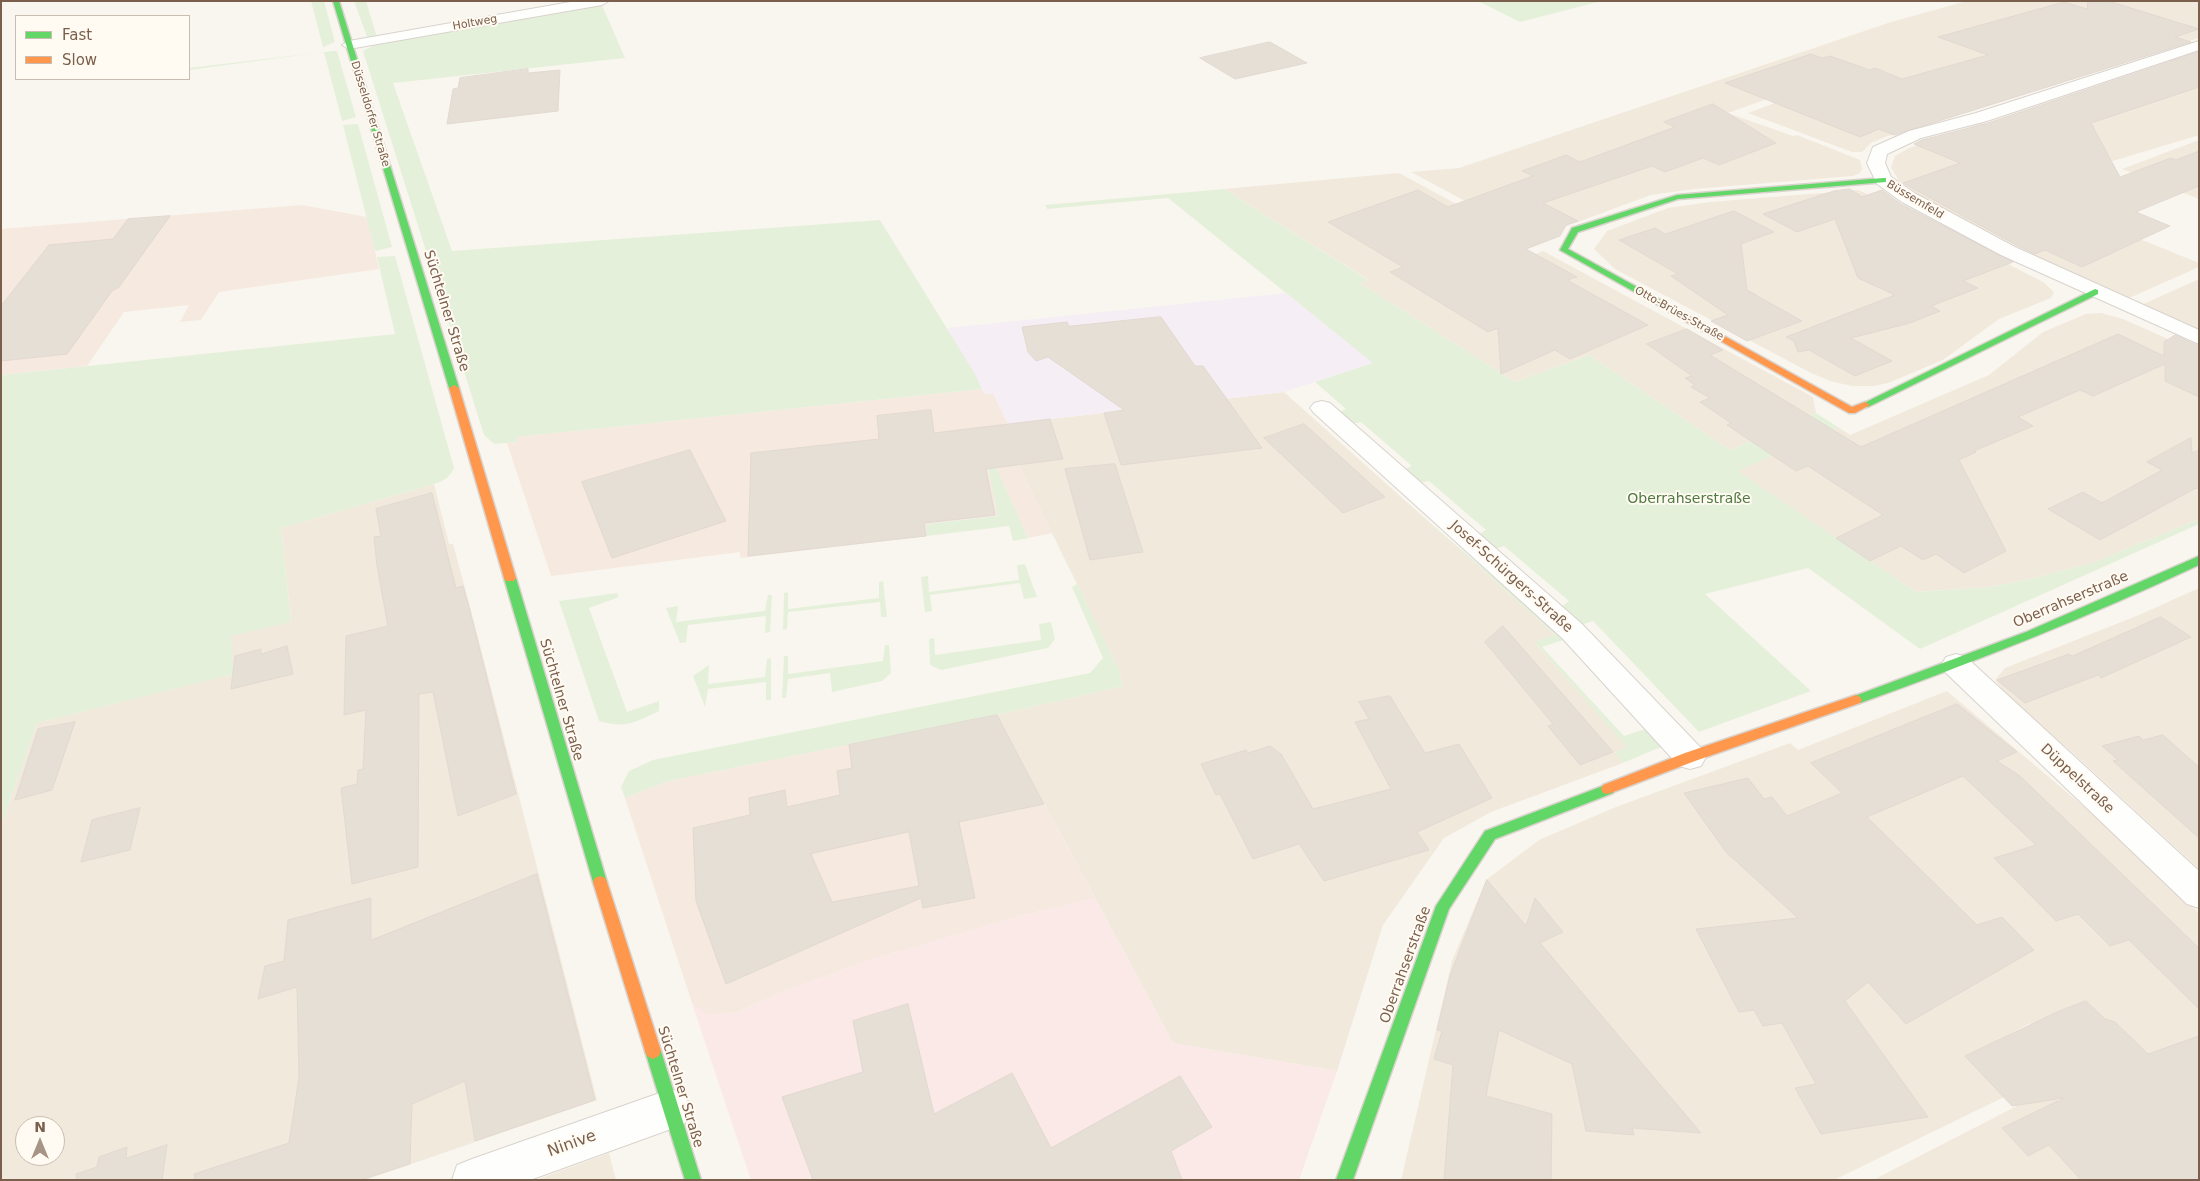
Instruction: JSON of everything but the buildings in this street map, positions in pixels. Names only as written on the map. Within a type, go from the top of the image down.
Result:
[{"type":"street","name":"Düsseldorfer Straße","points":[[336,1],[405,227]]},
{"type":"street","name":"Holtweg","points":[[349,45],[602,1]]},
{"type":"street","name":"Büssemfeld","points":[[2199,45],[1981,117],[1951,124],[1894,142],[1879,151],[1876,163],[1883,180],[1909,198],[2000,247],[2199,338]]},
{"type":"street","name":"Otto-Brües-Straße","points":[[1883,180],[1677,197],[1575,230],[1564,250],[1852,411],[2095,292]]},
{"type":"street","name":"Süchtelner Straße","points":[[405,227],[566,768],[693,1180]]},
{"type":"street","name":"Josef-Schürgers-Straße","points":[[1322,408],[1572,631],[1690,756]]},
{"type":"street","name":"Oberrahserstraße","points":[[1344,1180],[1444,906],[1490,835],[1690,756],[1956,665],[2145,586],[2199,560]]},
{"type":"street","name":"Düppelstraße","points":[[1956,665],[2199,893]]},
{"type":"street","name":"Ninive","points":[[472,1180],[672,1109]]},
{"type":"shaded area","points":[[1967,1],[2199,1],[2199,38],[1943,119],[1828,77],[1728,113],[1793,136],[1797,135],[1860,160],[1862,169],[1860,173],[1853,176],[1694,189],[1651,195],[1534,238],[1411,172],[1459,168],[1891,22]]},
{"type":"shaded area","points":[[2199,51],[2199,137],[2196,136],[2106,163],[2002,120],[2176,63],[2168,61]]},
{"type":"shaded area","points":[[1831,82],[1936,121],[1885,137],[1871,143],[1862,152],[1852,152],[1748,113]]},
{"type":"shaded area","points":[[1983,123],[2095,167],[2060,181],[2170,226],[2140,239],[2199,263],[2199,267],[2127,299],[2056,266],[1918,195],[1899,181],[1891,167],[1895,156],[1909,148]]},
{"type":"shaded area","points":[[2199,140],[2199,199],[2122,169]]},
{"type":"shaded area","points":[[1399,173],[1534,246],[1479,268],[1481,276],[1543,251],[1813,397],[1816,413],[1730,450],[1589,355],[1515,382],[1360,283],[1367,279],[1224,189]]},
{"type":"shaded area","points":[[1858,190],[1915,216],[2043,282],[2054,292],[2051,298],[1999,319],[1943,360],[1888,383],[1873,386],[1852,386],[1830,381],[1811,373],[1615,269],[1594,249],[1607,231],[1668,208],[1710,202]]},
{"type":"shaded area","points":[[302,205],[367,217],[379,269],[219,292],[201,320],[180,322],[189,305],[124,312],[87,366],[1,375],[1,229]]},
{"type":"shaded area","points":[[2199,279],[2199,330],[2141,305]]},
{"type":"shaded area","points":[[1286,293],[1374,363],[1284,392],[1008,424],[993,393],[985,394],[947,328]]},
{"type":"shaded area","points":[[2101,313],[2123,319],[2199,353],[2199,519],[2092,563],[2035,578],[1991,587],[1916,592],[1737,471],[1838,427],[1850,435],[1989,375],[2043,332],[2086,314]]},
{"type":"shaded area","points":[[982,389],[985,394],[993,393],[1008,424],[999,425],[1052,533],[1028,538],[982,436],[998,516],[927,524],[927,536],[740,558],[740,552],[551,576],[507,443],[517,442],[515,437]]},
{"type":"shaded area","points":[[1284,392],[1556,636],[1534,642],[1628,747],[1615,752],[1623,763],[1491,812],[1444,838],[1383,925],[1337,1071],[1173,1043],[997,715],[1123,686],[1118,668],[999,425]]},
{"type":"shaded area","points":[[434,484],[449,544],[453,544],[471,610],[597,1100],[365,1180],[1,1180],[1,826],[37,723],[233,674],[231,636],[291,621],[281,528]]},
{"type":"shaded area","points":[[2199,588],[2199,869],[2074,754],[2010,699],[1995,680],[2005,668],[2139,615]]},
{"type":"shaded area","points":[[1947,691],[2102,822],[2199,913],[2199,1180],[2186,1180],[2030,1023],[1999,1040],[2037,1081],[1834,1180],[1401,1180],[1452,961],[1486,880],[1539,840],[1616,807],[1790,743],[1798,750]]},
{"type":"shaded area","points":[[997,715],[1095,898],[1023,915],[866,961],[787,990],[734,1013],[707,1015],[692,1003],[625,798],[668,781]]},
{"type":"shaded area","points":[[1095,898],[1173,1043],[1337,1071],[1299,1180],[751,1180],[692,1003],[707,1015],[734,1013],[787,990],[866,961],[1023,915]]},
{"type":"shaded area","points":[[2048,1090],[2134,1180],[1873,1180]]},
{"type":"shaded area","points":[[609,1153],[616,1180],[536,1180]]},
{"type":"green space","points":[[311,1],[324,1],[335,42],[323,47]]},
{"type":"green space","points":[[354,1],[366,1],[377,37],[367,37]]},
{"type":"green space","points":[[1478,1],[1602,1],[1520,22]]},
{"type":"green space","points":[[601,3],[625,58],[393,83],[452,251],[880,220],[975,374],[982,389],[516,437],[517,442],[494,444],[484,435],[363,51],[380,42]]},
{"type":"green space","points":[[337,51],[356,117],[342,121],[324,52]]},
{"type":"green space","points":[[320,53],[190,70],[190,68]]},
{"type":"green space","points":[[358,124],[392,247],[375,251],[343,125]]},
{"type":"green space","points":[[1224,189],[1368,280],[1360,283],[1515,382],[1589,355],[1730,450],[1816,413],[1838,427],[1738,471],[1916,592],[1991,587],[2035,578],[2092,563],[2199,519],[2199,524],[1920,649],[1808,568],[1705,594],[1811,691],[1699,732],[1593,621],[1581,625],[1561,607],[1569,601],[1504,546],[1495,549],[1478,535],[1486,530],[1429,481],[1420,483],[1405,469],[1412,466],[1361,422],[1351,424],[1337,413],[1346,409],[1315,382],[1373,363],[1168,198],[1047,209],[1045,205]]},
{"type":"green space","points":[[395,256],[454,468],[448,477],[434,484],[281,528],[291,622],[231,636],[234,674],[37,723],[1,826],[1,375],[395,334],[377,257]]},
{"type":"green space","points":[[981,433],[1028,538],[1013,541],[1009,526],[927,536],[926,524],[998,516]]},
{"type":"green space","points":[[1415,510],[1566,639],[1542,647],[1624,736],[1645,729],[1661,747],[1623,763],[1615,752],[1627,747],[1534,642],[1555,635]]},
{"type":"green space","points":[[1025,564],[1037,597],[1024,599],[1020,583],[930,595],[932,611],[925,612],[921,577],[928,576],[929,592],[1019,580],[1017,565]]},
{"type":"green space","points":[[883,581],[887,617],[881,617],[880,602],[788,612],[787,629],[783,630],[784,593],[788,592],[788,609],[879,598],[879,582]]},
{"type":"green space","points":[[1077,584],[1118,668],[1123,686],[997,715],[668,781],[625,798],[621,787],[629,771],[653,760],[1090,673],[1103,658],[1072,587]]},
{"type":"green space","points":[[617,593],[619,597],[589,608],[627,712],[659,701],[659,711],[637,721],[623,724],[599,721],[559,601]]},
{"type":"green space","points":[[768,595],[772,595],[770,632],[765,633],[766,616],[688,625],[686,642],[680,643],[666,608],[678,606],[676,622],[765,611]]},
{"type":"green space","points":[[1051,622],[1055,639],[1048,648],[941,670],[930,665],[929,639],[934,638],[935,655],[1041,640],[1039,624]]},
{"type":"green space","points":[[885,645],[889,645],[891,673],[882,681],[832,692],[830,673],[788,679],[786,698],[782,698],[784,656],[788,656],[788,674],[883,661]]},
{"type":"green space","points":[[771,658],[771,700],[766,700],[766,682],[708,689],[705,707],[693,676],[709,665],[708,684],[765,677],[767,659]]},
{"type":"traffic: fast","points":[[336,1],[454,388]]},
{"type":"traffic: fast","points":[[1672,310],[1564,250],[1575,230],[1677,197],[1883,180]]},
{"type":"traffic: fast","points":[[1865,405],[2095,292]]},
{"type":"traffic: fast","points":[[1856,700],[2030,635],[2115,599],[2199,560]]},
{"type":"traffic: fast","points":[[510,578],[600,882]]},
{"type":"traffic: fast","points":[[1344,1180],[1443,906],[1490,835],[1608,789]]},
{"type":"traffic: fast","points":[[653,1051],[693,1180]]},
{"type":"traffic: slow","points":[[1672,310],[1852,411],[1865,405]]},
{"type":"traffic: slow","points":[[454,388],[510,578]]},
{"type":"traffic: slow","points":[[1608,789],[1690,757],[1856,700]]},
{"type":"traffic: slow","points":[[600,882],[653,1051]]}]
